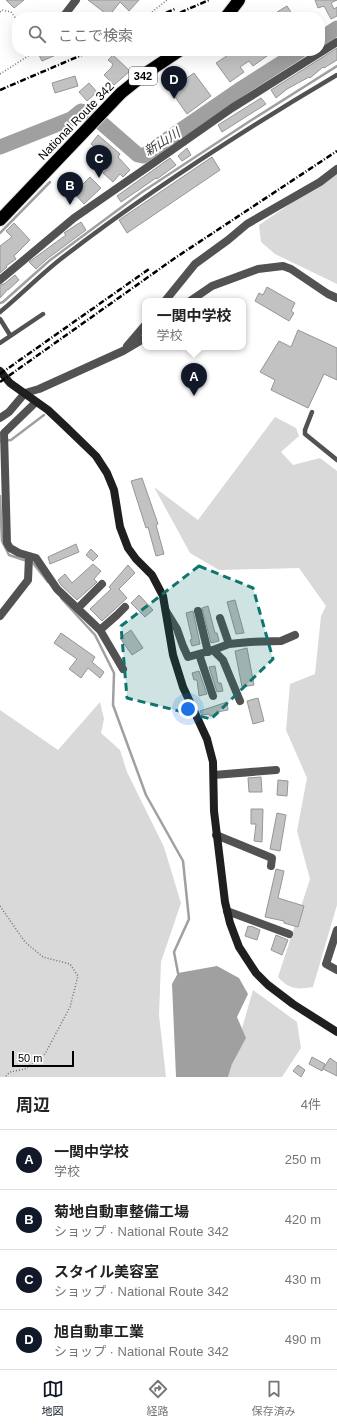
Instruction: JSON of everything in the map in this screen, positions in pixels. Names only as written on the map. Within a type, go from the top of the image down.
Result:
[{"type":"highway","points":[[230,12],[239,0]]},
{"type":"highway","name":"National Route 342","points":[[0,220],[133,83],[172,56]]},
{"type":"street","points":[[67,12],[76,0]]},
{"type":"street","points":[[325,50],[337,42]]},
{"type":"street","points":[[0,280],[74,218],[232,108],[315,56]]},
{"type":"street","points":[[167,298],[195,264],[247,224],[320,182],[337,169]]},
{"type":"street","points":[[194,298],[212,286],[258,269],[283,266],[291,269],[328,294],[337,298]]},
{"type":"street","points":[[123,351],[142,328]]},
{"type":"street","points":[[0,418],[8,412],[25,393],[39,389],[123,351],[142,340]]},
{"type":"street","points":[[0,371],[10,383],[60,420],[96,456],[107,473],[114,490],[120,527],[128,548],[152,575],[163,596],[173,655],[183,687],[207,739],[213,762],[214,812],[221,878],[227,912],[239,947],[256,973],[268,985],[293,1004],[337,1032]]},
{"type":"street","points":[[36,402],[4,433],[7,543],[10,548],[19,553],[36,558],[57,589],[100,630],[123,668]]},
{"type":"street","points":[[0,616],[28,580],[29,557]]},
{"type":"street","points":[[78,608],[102,584]]},
{"type":"street","points":[[100,630],[125,607]]},
{"type":"street","points":[[165,610],[177,629],[188,657],[228,644],[281,641],[295,635]]},
{"type":"street","points":[[198,611],[210,651],[223,660],[240,702]]},
{"type":"street","points":[[220,618],[228,644]]},
{"type":"street","points":[[199,654],[213,696]]},
{"type":"street","points":[[214,775],[276,770]]},
{"type":"street","points":[[216,835],[272,858],[271,866]]},
{"type":"street","points":[[227,912],[289,934]]},
{"type":"street","points":[[337,930],[326,964],[337,970]]},
{"type":"lane","points":[[0,312],[60,260],[105,226],[211,152],[337,75]]},
{"type":"lane","points":[[0,343],[43,314]]},
{"type":"lane","points":[[0,319],[10,335]]},
{"type":"lane","points":[[312,412],[305,430],[305,434],[337,460]]},
{"type":"path","points":[[152,12],[167,0]]},
{"type":"path","points":[[0,12],[2,10],[12,13]]},
{"type":"path","points":[[0,74],[28,56]]},
{"type":"path","points":[[0,906],[25,942],[43,957],[70,964],[78,976],[70,1007],[45,1054],[25,1069],[10,1072],[5,1077]]},
{"type":"highlighted area","points":[[199,566],[253,588],[273,659],[211,719],[127,698],[121,626]]},
{"type":"shaded area","points":[[337,172],[337,284],[275,254],[261,242],[259,225]]},
{"type":"shaded area","points":[[275,417],[296,428],[299,436],[281,452],[293,465],[320,458],[337,471],[337,905],[313,987],[303,988],[294,988],[286,984],[278,977],[310,879],[297,831],[307,778],[286,730],[290,684],[315,674],[321,616],[326,606],[299,568],[219,570],[190,553],[154,487],[198,520]]},
{"type":"shaded area","points":[[100,702],[104,719],[101,733],[120,750],[127,772],[164,847],[181,903],[161,962],[159,1015],[166,1077],[0,1077],[0,710],[58,750]]},
{"type":"shaded area","points":[[217,966],[239,978],[248,994],[237,1017],[246,1038],[232,1064],[228,1077],[176,1077],[172,984],[178,973]]},
{"type":"shaded area","points":[[253,990],[297,1022],[301,1048],[282,1077],[228,1077]]},
{"type":"building","points":[[6,0],[24,0],[14,8]]},
{"type":"building","points":[[88,0],[139,0],[129,11],[120,2],[112,12],[104,12]]},
{"type":"building","points":[[315,0],[337,0],[331,3],[334,9],[337,7],[337,16],[331,19],[324,6],[318,8]]},
{"type":"building","points":[[287,6],[291,12],[277,12]]},
{"type":"building","points":[[337,48],[337,60],[324,68],[323,67],[310,78],[309,77],[287,89],[276,98],[271,90]]},
{"type":"building","points":[[40,56],[54,56],[42,61]]},
{"type":"building","points":[[114,56],[130,71],[114,85],[104,75],[113,64],[108,60]]},
{"type":"building","points":[[226,56],[267,56],[253,66],[249,61],[240,67],[244,72],[230,82],[216,63]]},
{"type":"building","points":[[194,73],[211,96],[187,114],[170,90]]},
{"type":"building","points":[[75,76],[78,86],[55,93],[52,83]]},
{"type":"building","points":[[89,83],[97,92],[87,101],[79,92]]},
{"type":"building","points":[[261,98],[266,104],[222,132],[218,125]]},
{"type":"building","points":[[98,135],[120,154],[118,157],[130,170],[123,177],[120,174],[113,182],[103,173],[112,163],[91,144]]},
{"type":"building","points":[[187,148],[191,155],[182,161],[178,156]]},
{"type":"building","points":[[212,157],[220,170],[127,233],[119,220]]},
{"type":"building","points":[[170,158],[176,165],[121,202],[117,196]]},
{"type":"building","points":[[90,177],[101,188],[84,204],[74,193]]},
{"type":"building","points":[[81,222],[86,230],[36,269],[29,262],[66,235],[64,233]]},
{"type":"building","points":[[14,223],[30,240],[14,256],[16,259],[6,266],[7,267],[0,273],[0,246],[12,237],[6,231]]},
{"type":"building","points":[[15,275],[19,280],[0,298],[0,285],[4,284]]},
{"type":"building","points":[[267,287],[295,303],[291,311],[294,313],[289,321],[255,301],[259,293],[263,295]]},
{"type":"building","points":[[298,330],[337,348],[337,380],[324,374],[308,408],[271,390],[275,380],[260,372],[279,341],[291,347]]},
{"type":"building","points":[[142,478],[158,524],[156,525],[164,554],[156,556],[148,527],[146,528],[131,481]]},
{"type":"building","points":[[76,544],[79,552],[50,564],[48,557]]},
{"type":"building","points":[[91,549],[98,556],[93,561],[86,555]]},
{"type":"building","points":[[93,564],[101,571],[94,579],[97,582],[77,600],[61,585],[58,580],[65,574],[72,583]]},
{"type":"building","points":[[128,565],[135,573],[119,589],[127,598],[102,621],[90,609],[111,589],[109,587]]},
{"type":"building","points":[[139,595],[153,610],[145,617],[131,603]]},
{"type":"building","points":[[235,600],[244,633],[236,634],[227,602]]},
{"type":"building","points":[[208,606],[215,633],[217,633],[219,641],[211,643],[202,608]]},
{"type":"building","points":[[193,611],[200,644],[192,646],[190,640],[192,639],[186,613]]},
{"type":"building","points":[[131,630],[143,648],[132,655],[120,638]]},
{"type":"building","points":[[61,633],[95,657],[92,662],[104,672],[100,678],[88,668],[81,678],[69,669],[77,659],[54,643]]},
{"type":"building","points":[[247,648],[254,685],[242,687],[235,651]]},
{"type":"building","points":[[215,666],[218,683],[221,683],[223,691],[217,692],[209,667]]},
{"type":"building","points":[[199,671],[207,694],[199,696],[197,680],[194,680],[192,673]]},
{"type":"building","points":[[258,698],[264,721],[253,724],[247,701]]},
{"type":"building","points":[[227,702],[228,710],[217,712],[218,713],[210,716],[209,714],[202,715],[200,711]]},
{"type":"building","points":[[261,777],[262,792],[249,792],[248,778]]},
{"type":"building","points":[[278,780],[288,781],[287,796],[277,795]]},
{"type":"building","points":[[251,809],[263,809],[262,842],[254,841],[256,824],[251,824]]},
{"type":"building","points":[[277,813],[286,815],[280,851],[270,849]]},
{"type":"building","points":[[276,869],[284,871],[278,898],[304,906],[298,927],[284,923],[284,921],[265,917]]},
{"type":"building","points":[[248,926],[260,930],[257,940],[245,936]]},
{"type":"building","points":[[276,935],[288,940],[282,955],[271,950]]},
{"type":"building","points":[[312,1057],[325,1064],[322,1071],[309,1064]]},
{"type":"building","points":[[330,1058],[337,1063],[337,1076],[323,1069]]},
{"type":"building","points":[[298,1065],[305,1070],[301,1077],[293,1071]]},
{"type":"waterway","name":"新山川","points":[[325,36],[337,28]]},
{"type":"waterway","name":"新山川","points":[[0,147],[71,119],[81,111],[90,113],[138,155],[143,156],[242,88],[292,56]]},
{"type":"waterway","points":[[0,303],[49,261],[142,192],[337,66]]},
{"type":"waterway","points":[[0,233],[50,182]]},
{"type":"waterway","points":[[0,441],[11,440],[44,415]]},
{"type":"waterway","points":[[0,496],[2,541],[9,555],[33,563],[48,582]]},
{"type":"waterway","points":[[61,598],[95,635],[114,673],[113,705],[146,795],[183,861],[189,919],[174,952],[178,973]]},
{"type":"railway","points":[[181,12],[209,0]]},
{"type":"railway","points":[[168,12],[175,9]]},
{"type":"railway","points":[[0,90],[79,56]]},
{"type":"railway","points":[[0,382],[175,258],[337,151]]},
{"type":"railway","points":[[0,374],[149,269]]},
{"type":"place","name":"旭自動車工業","points":[[174,99]]},
{"type":"place","name":"スタイル美容室","points":[[99,178]]},
{"type":"place","name":"菊地自動車整備工場","points":[[70,205]]},
{"type":"place","name":"一関中学校","points":[[194,396]]}]
